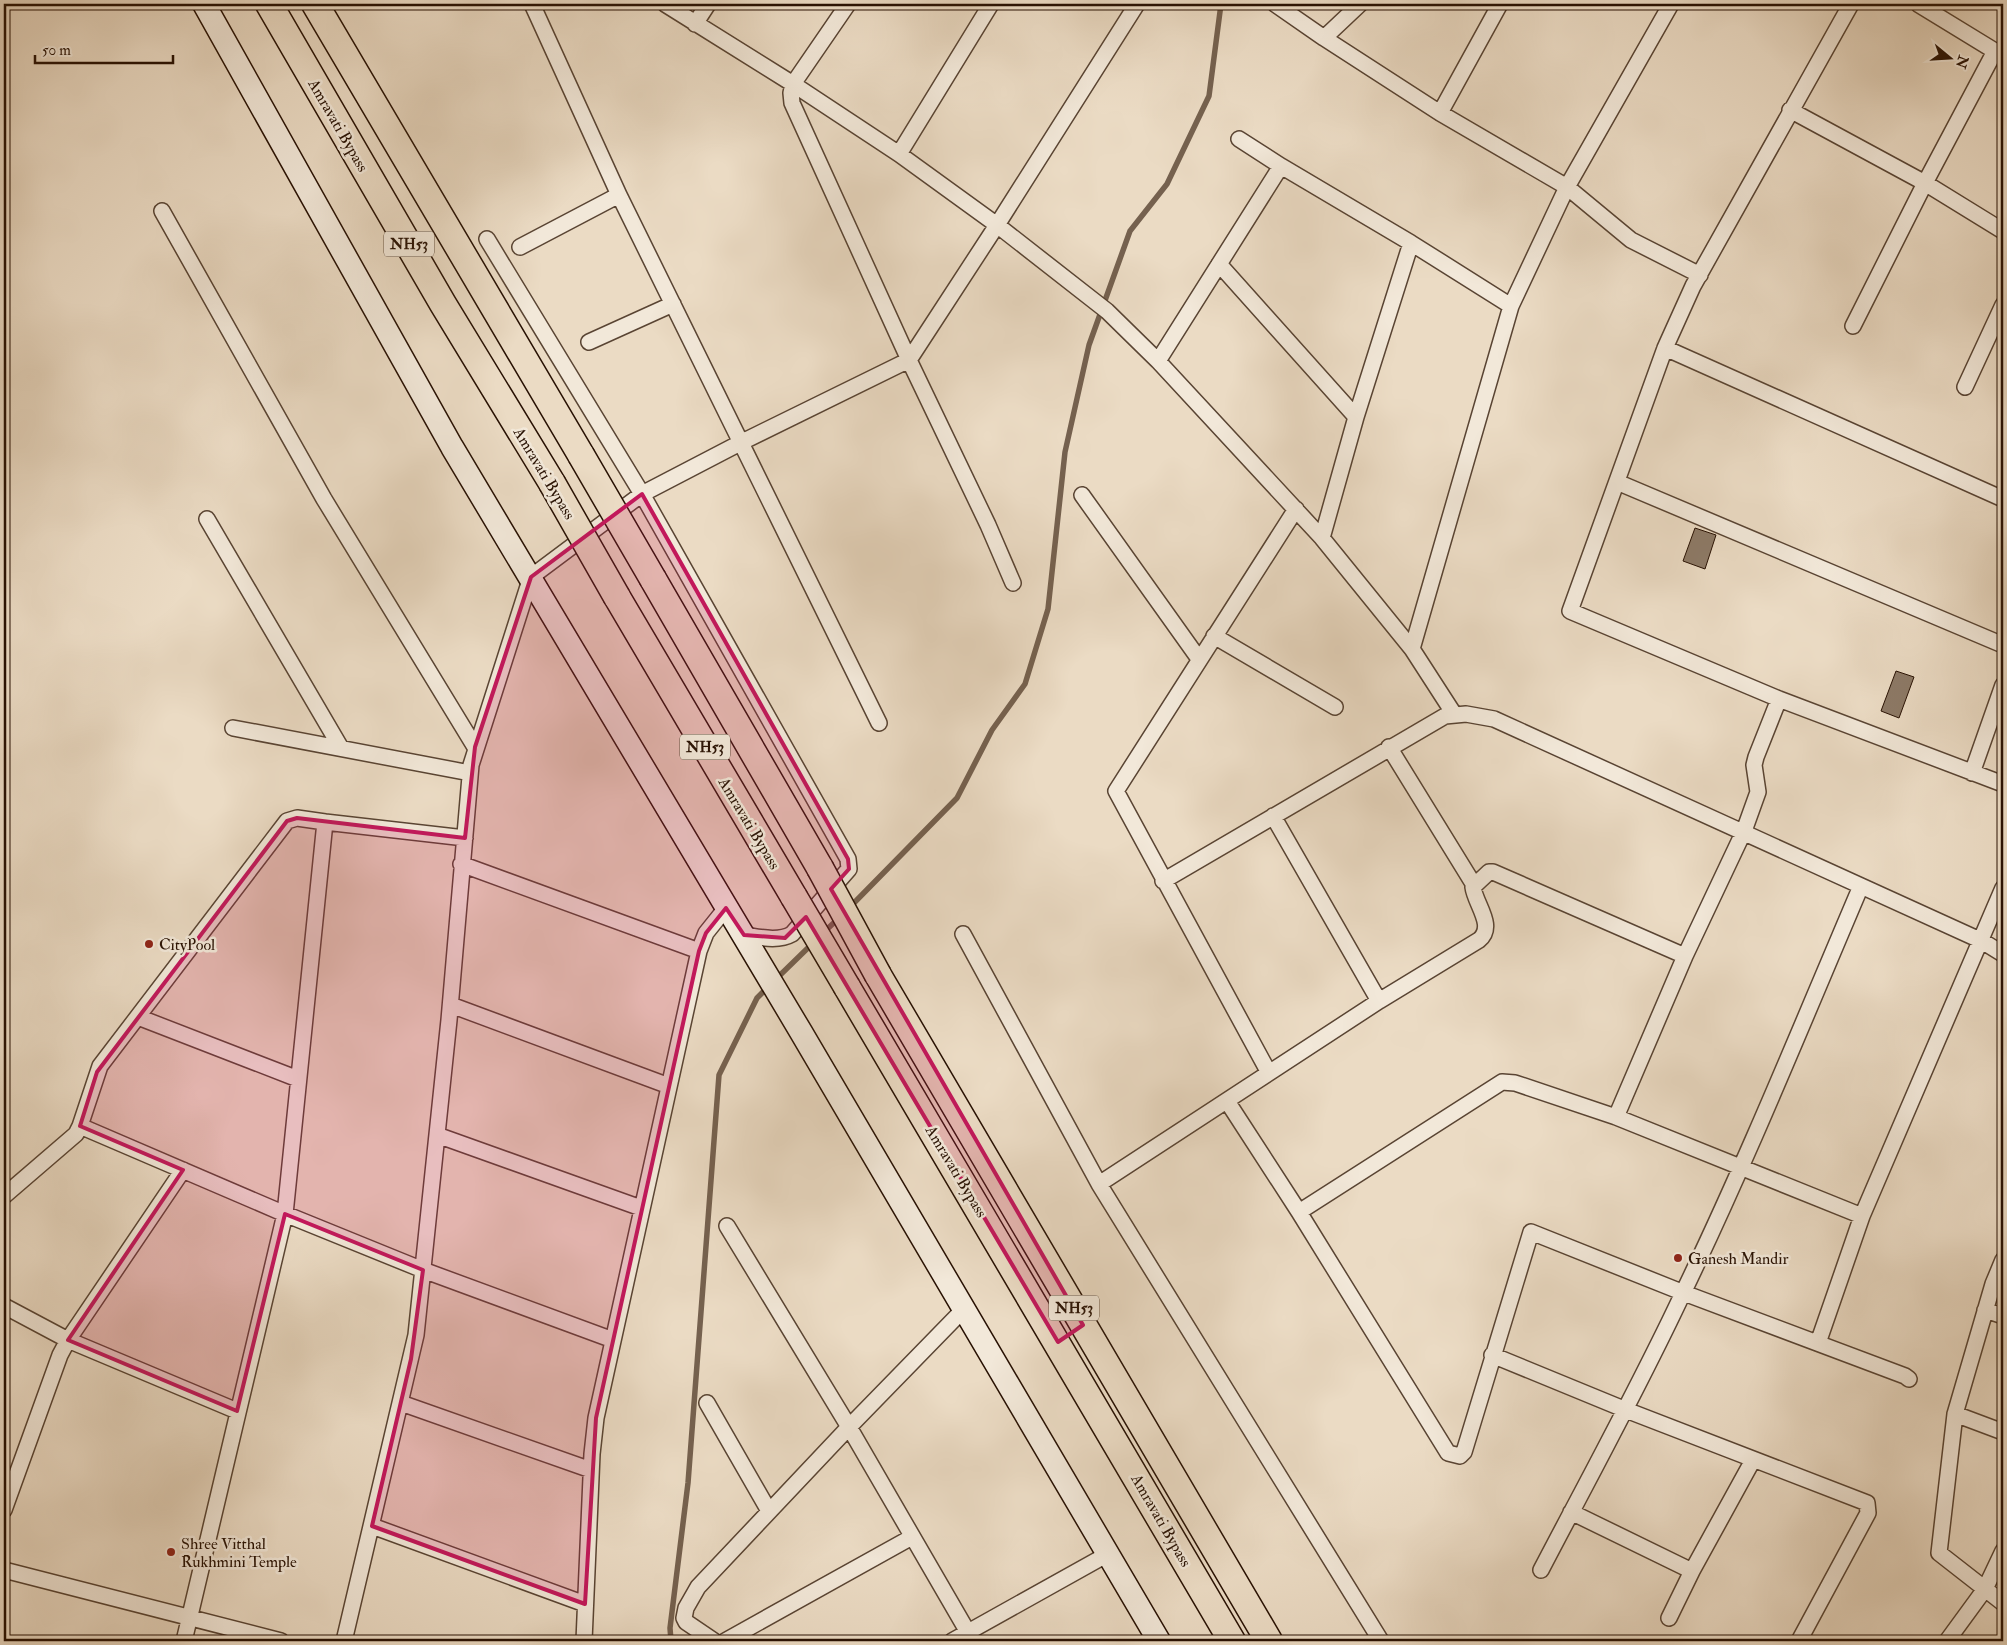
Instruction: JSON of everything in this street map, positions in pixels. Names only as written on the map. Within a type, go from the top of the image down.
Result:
[{"type":"highway","name":"Amravati Bypass","points":[[269,4],[443,304],[552,483],[617,598],[1058,1342],[1232,1641]]},
{"type":"highway","name":"Amravati Bypass","points":[[315,4],[581,455],[820,868],[878,975],[1269,1641]]},
{"type":"highway","points":[[1058,1342],[1083,1325]]},
{"type":"main road","points":[[204,4],[452,446],[531,576],[726,908],[744,935],[1159,1641]]},
{"type":"street","points":[[532,4],[619,195],[878,723]]},
{"type":"street","points":[[665,4],[793,84],[899,154],[998,225],[1107,312],[1158,361],[1322,538],[1412,648],[1454,714]]},
{"type":"street","points":[[695,24],[708,4]]},
{"type":"street","points":[[848,4],[793,84],[791,93],[792,103],[909,360],[988,525],[1013,583]]},
{"type":"street","points":[[899,154],[991,4]]},
{"type":"street","points":[[344,1641],[416,1334],[450,1006],[470,773],[475,747],[531,576],[642,494],[740,443],[909,360],[998,225],[1137,4]]},
{"type":"street","points":[[1275,4],[1324,38],[1440,112],[1567,188],[1631,240],[1700,274]]},
{"type":"street","points":[[1324,38],[1360,4]]},
{"type":"street","points":[[1440,112],[1500,4]]},
{"type":"street","points":[[1412,648],[1511,306],[1567,188],[1671,4]]},
{"type":"street","points":[[1851,4],[1693,286],[1665,348],[1570,611],[1780,699],[2003,784]]},
{"type":"street","points":[[1853,326],[1925,183],[1999,53],[1918,4]]},
{"type":"street","points":[[1790,110],[1925,183],[2003,231]]},
{"type":"street","points":[[1239,139],[1511,306]]},
{"type":"street","points":[[1158,361],[1281,166]]},
{"type":"street","points":[[520,247],[619,195]]},
{"type":"street","points":[[162,211],[324,499],[475,747]]},
{"type":"street","points":[[487,239],[642,494],[848,859],[849,869],[792,934],[778,939],[744,935]]},
{"type":"street","points":[[1322,538],[1356,417],[1411,243]]},
{"type":"street","points":[[1219,264],[1356,417]]},
{"type":"street","points":[[589,342],[673,304]]},
{"type":"street","points":[[1964,387],[2003,305]]},
{"type":"street","points":[[1665,348],[2003,499]]},
{"type":"street","points":[[1617,482],[2003,645]]},
{"type":"street","points":[[1082,495],[1199,659]]},
{"type":"street","points":[[1268,1073],[1116,791],[1296,510]]},
{"type":"street","points":[[206,519],[341,748]]},
{"type":"street","points":[[1214,636],[1335,707]]},
{"type":"street","points":[[1972,773],[2003,685]]},
{"type":"street","points":[[1616,1117],[1685,956],[1744,831],[1758,792],[1754,765],[1756,757],[1780,699]]},
{"type":"street","points":[[1163,881],[1389,747],[1445,716],[1454,714],[1494,718],[1982,941],[2003,954]]},
{"type":"street","points":[[233,728],[470,773]]},
{"type":"street","points":[[1099,1184],[1379,1000],[1484,936],[1487,926],[1473,889],[1474,885],[1389,747]]},
{"type":"street","points":[[1273,816],[1379,1000]]},
{"type":"street","points":[[4,1196],[69,1141],[80,1126],[97,1072],[287,821],[298,818],[465,838]]},
{"type":"street","points":[[184,1641],[284,1214],[325,822]]},
{"type":"street","points":[[461,864],[699,951]]},
{"type":"street","points":[[1474,885],[1488,872],[1493,872],[1685,956]]},
{"type":"street","points":[[1541,1570],[1626,1410],[1684,1293],[1861,886]]},
{"type":"street","points":[[1818,1343],[1862,1216],[1982,941],[2003,888]]},
{"type":"street","points":[[584,1641],[591,1470],[596,1418],[699,951],[706,932],[726,908]]},
{"type":"street","points":[[963,934],[1099,1184],[1381,1641]]},
{"type":"street","points":[[450,1006],[669,1086]]},
{"type":"street","points":[[138,1017],[298,1079]]},
{"type":"street","points":[[1299,1212],[1502,1082],[1516,1083],[1616,1117],[1862,1216]]},
{"type":"street","points":[[1227,1101],[1451,1455],[1460,1456],[1464,1452],[1492,1354],[1531,1232],[1909,1379]]},
{"type":"street","points":[[80,1126],[284,1214],[423,1270],[613,1340]]},
{"type":"street","points":[[437,1135],[641,1208]]},
{"type":"street","points":[[4,1510],[53,1372],[68,1340],[183,1170]]},
{"type":"street","points":[[727,1226],[971,1637]]},
{"type":"street","points":[[2003,1260],[1998,1285],[1985,1310],[1955,1414],[1939,1553],[2003,1603]]},
{"type":"street","points":[[4,1306],[68,1340],[237,1412]]},
{"type":"street","points":[[714,1641],[686,1622],[684,1618],[692,1596],[707,1577],[848,1427],[964,1309]]},
{"type":"street","points":[[1985,1310],[2003,1316]]},
{"type":"street","points":[[1492,1354],[1626,1410],[1864,1501],[1868,1507],[1868,1513],[1799,1641]]},
{"type":"street","points":[[401,1403],[591,1470]]},
{"type":"street","points":[[707,1403],[769,1511]]},
{"type":"street","points":[[1955,1414],[2003,1432]]},
{"type":"street","points":[[1669,1618],[1692,1571],[1753,1460]]},
{"type":"street","points":[[1571,1512],[1692,1571]]},
{"type":"street","points":[[372,1526],[585,1604]]},
{"type":"street","points":[[725,1641],[912,1537]]},
{"type":"street","points":[[1947,1641],[1985,1589],[2003,1552]]},
{"type":"street","points":[[952,1641],[971,1637],[1108,1554]]},
{"type":"street","points":[[4,1570],[281,1641]]},
{"type":"highlighted area","points":[[642,494],[848,859],[849,869],[831,889],[1083,1325],[1058,1342],[806,917],[785,938],[744,935],[726,908],[706,933],[699,951],[596,1418],[585,1604],[372,1526],[411,1359],[423,1270],[285,1214],[237,1411],[68,1340],[183,1170],[80,1126],[97,1072],[287,821],[297,818],[465,838],[475,747],[531,577]]},
{"type":"building","points":[[1695,528],[1716,535],[1705,569],[1683,561]]},
{"type":"building","points":[[1896,671],[1914,677],[1899,718],[1881,711]]},
{"type":"waterway","points":[[850,907],[957,798],[992,730],[1025,684],[1048,609],[1065,452],[1089,345],[1130,231],[1167,184],[1209,96],[1221,4]]},
{"type":"waterway","points":[[823,933],[840,917]]},
{"type":"waterway","points":[[775,980],[813,943]]},
{"type":"waterway","points":[[671,1641],[670,1628],[688,1483],[719,1075],[757,998],[768,987]]},
{"type":"place","name":"CityPool","points":[[149,944]]},
{"type":"place","name":"Ganesh Mandir","points":[[1678,1258]]},
{"type":"place","name":"Shree Vitthal Rukhmini Temple","points":[[171,1552]]}]
